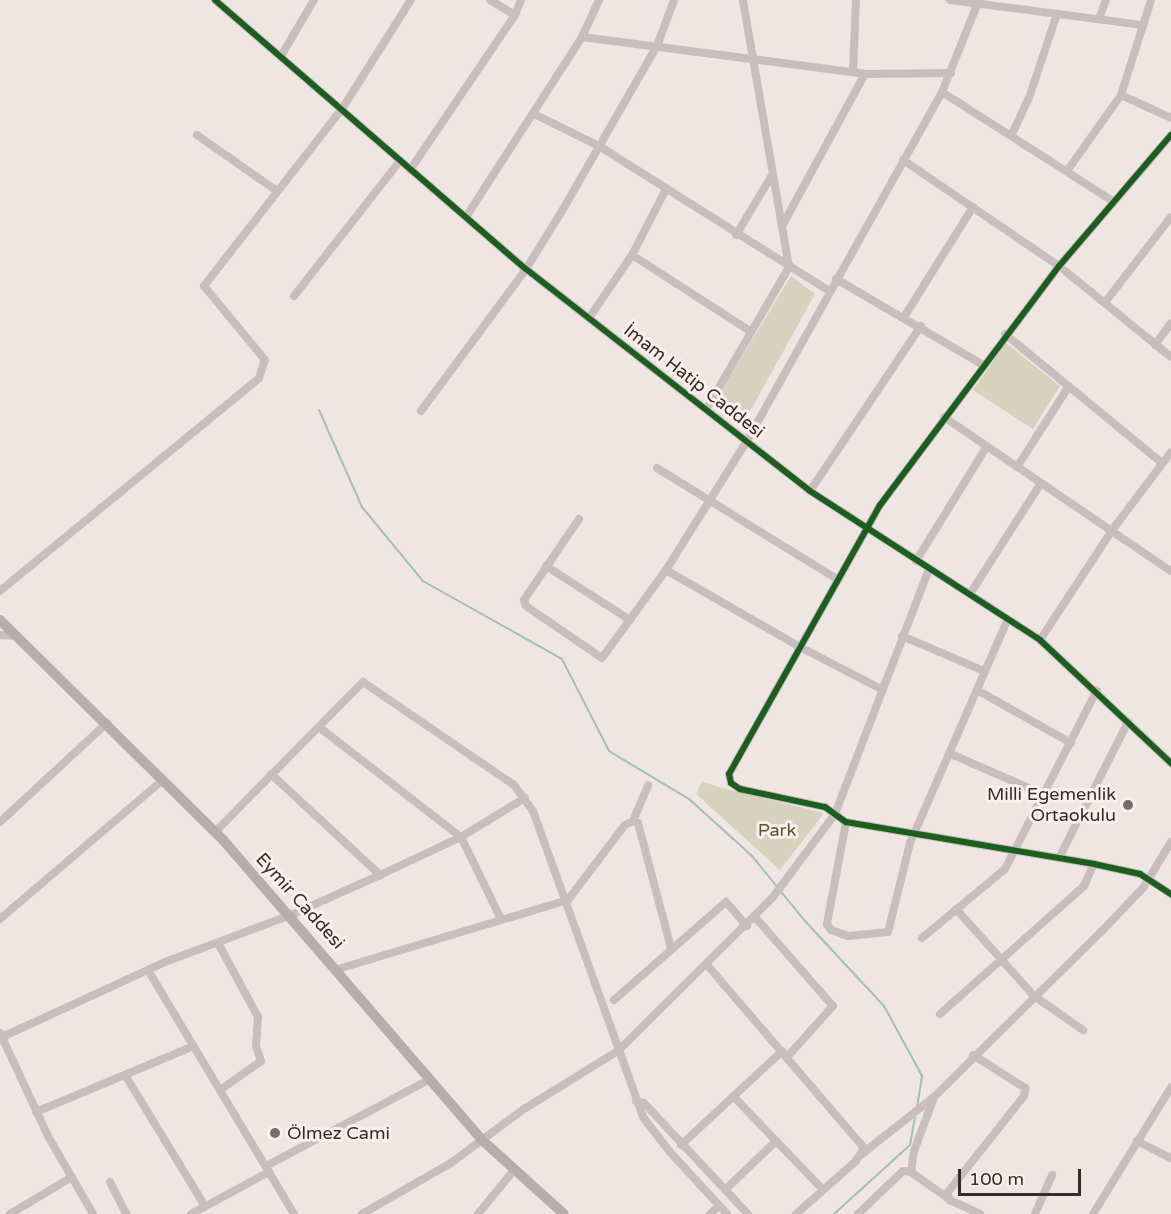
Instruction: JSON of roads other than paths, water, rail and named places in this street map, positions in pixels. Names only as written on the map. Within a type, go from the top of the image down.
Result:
[{"type":"main road","name":"Eymir Caddesi","points":[[0,620],[215,832],[338,969],[482,1140],[564,1214]]},
{"type":"street","name":"İmam Hatip Caddesi","points":[[215,0],[526,269],[810,491],[864,529],[1040,640],[1097,690],[1171,763]]},
{"type":"street","points":[[281,56],[314,0]]},
{"type":"street","points":[[0,591],[260,378],[265,360],[204,286],[342,109],[411,0]]},
{"type":"street","points":[[490,0],[515,15]]},
{"type":"street","points":[[410,170],[515,15],[521,0]]},
{"type":"street","points":[[466,217],[582,37],[598,0]]},
{"type":"street","points":[[421,411],[526,269],[657,46],[674,0]]},
{"type":"street","points":[[706,408],[789,267],[743,0]]},
{"type":"street","points":[[853,72],[856,0]]},
{"type":"street","points":[[950,0],[1143,25]]},
{"type":"street","points":[[1099,19],[1106,0]]},
{"type":"street","points":[[1067,171],[1121,95],[1151,0]]},
{"type":"street","points":[[579,519],[528,591],[526,606],[602,658],[666,570],[747,441],[942,92],[978,2]]},
{"type":"street","points":[[1012,134],[1029,98],[1057,14]]},
{"type":"street","points":[[582,37],[752,56],[865,74],[951,73]]},
{"type":"street","points":[[781,226],[865,74]]},
{"type":"street","points":[[942,92],[1012,134],[1114,202]]},
{"type":"street","points":[[1121,95],[1171,118]]},
{"type":"street","points":[[534,114],[599,146],[736,235],[829,291]]},
{"type":"street","points":[[197,135],[277,192]]},
{"type":"street","points":[[1171,135],[1059,266],[1005,334],[864,529],[838,580],[733,766],[731,783],[835,814],[846,822],[1094,864],[1149,878],[1171,894]]},
{"type":"street","points":[[903,160],[1059,266],[1171,357]]},
{"type":"street","points":[[294,296],[400,161]]},
{"type":"street","points":[[736,235],[772,175]]},
{"type":"street","points":[[589,318],[632,255],[666,189]]},
{"type":"street","points":[[904,317],[973,207]]},
{"type":"street","points":[[1106,302],[1171,217]]},
{"type":"street","points":[[632,255],[750,332]]},
{"type":"street","points":[[836,279],[921,326],[983,365]]},
{"type":"street","points":[[1155,345],[1171,323]]},
{"type":"street","points":[[810,491],[921,326]]},
{"type":"street","points":[[1005,334],[1162,463]]},
{"type":"street","points":[[1017,466],[1069,386]]},
{"type":"street","points":[[944,417],[1113,529],[1171,571]]},
{"type":"street","points":[[916,561],[987,446]]},
{"type":"street","points":[[1040,640],[1113,529],[1171,452]]},
{"type":"street","points":[[657,468],[709,503],[838,580]]},
{"type":"street","points":[[970,594],[1041,483]]},
{"type":"street","points":[[546,566],[630,620]]},
{"type":"street","points":[[362,1214],[451,1164],[482,1140],[618,1050],[708,966],[773,897],[835,814],[928,569]]},
{"type":"street","points":[[666,570],[800,647],[883,690]]},
{"type":"street","points":[[846,822],[826,918],[831,930],[848,936],[888,932],[899,879],[914,835],[1008,619]]},
{"type":"street","points":[[0,634],[17,636]]},
{"type":"street","points":[[902,636],[984,671]]},
{"type":"street","points":[[215,832],[320,727],[356,686],[366,682],[514,785],[525,798],[568,900],[636,1101],[658,1138],[727,1214]]},
{"type":"street","points":[[977,690],[1071,743]]},
{"type":"street","points":[[922,938],[1005,869],[1018,851],[1097,690]]},
{"type":"street","points":[[1059,858],[1128,722]]},
{"type":"street","points":[[0,822],[107,723]]},
{"type":"street","points":[[320,727],[462,837],[501,919]]},
{"type":"street","points":[[951,754],[1045,795]]},
{"type":"street","points":[[271,774],[380,875]]},
{"type":"street","points":[[0,919],[163,780]]},
{"type":"street","points":[[338,969],[568,900],[625,825],[633,821],[648,785]]},
{"type":"street","points":[[93,1214],[36,1112],[1,1036],[148,970],[291,915],[380,875],[462,837],[525,798]]},
{"type":"street","points":[[633,821],[638,823],[671,948]]},
{"type":"street","points":[[796,1214],[862,1154],[934,1097],[1149,878],[1171,842]]},
{"type":"street","points":[[940,1014],[1084,886],[1094,864]]},
{"type":"street","points":[[614,1000],[726,902],[747,926]]},
{"type":"street","points":[[956,909],[1035,996],[1083,1030]]},
{"type":"street","points":[[681,1145],[734,1096],[785,1054],[833,1006],[755,917]]},
{"type":"street","points":[[218,943],[258,1017],[256,1046],[261,1061],[220,1090]]},
{"type":"street","points":[[708,966],[862,1142],[862,1154]]},
{"type":"street","points":[[148,970],[294,1214]]},
{"type":"street","points":[[36,1112],[194,1046]]},
{"type":"street","points":[[950,1200],[947,1193],[953,1183],[1024,1096],[1025,1088],[1018,1082],[973,1055]]},
{"type":"street","points":[[125,1075],[205,1206]]},
{"type":"street","points":[[191,1214],[430,1079]]},
{"type":"street","points":[[1093,1214],[1171,1087]]},
{"type":"street","points":[[734,1096],[823,1190]]},
{"type":"street","points":[[911,1172],[914,1150],[934,1097]]},
{"type":"street","points":[[636,1101],[644,1103],[748,1214]]},
{"type":"street","points":[[725,1190],[777,1141]]},
{"type":"street","points":[[1137,1141],[1171,1158]]},
{"type":"street","points":[[478,1214],[514,1170]]},
{"type":"street","points":[[858,1214],[903,1171],[911,1172],[950,1200],[980,1214]]},
{"type":"street","points":[[1035,1214],[1052,1175]]},
{"type":"street","points":[[10,1214],[72,1177]]},
{"type":"street","points":[[110,1182],[126,1214]]},
{"type":"street","points":[[710,1214],[719,1206]]},
{"type":"waterway","points":[[319,410],[362,507],[423,581],[562,659],[609,751],[689,799],[752,856],[805,921],[884,1006],[922,1076],[917,1107]]},
{"type":"waterway","points":[[834,1214],[910,1145],[915,1116]]},
{"type":"place","name":"Milli Egemenlik Ortaokulu","points":[[1128,805]]},
{"type":"place","name":"Ölmez Cami","points":[[275,1133]]},
{"type":"park label","name":"Park","points":[[777,830]]}]
